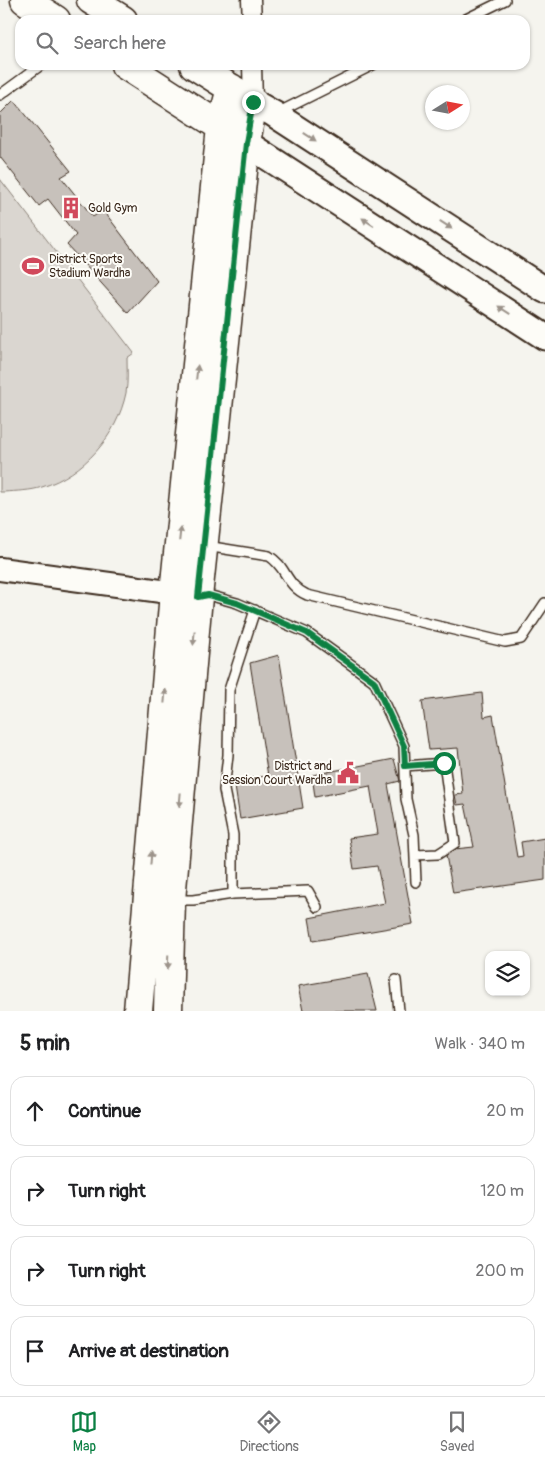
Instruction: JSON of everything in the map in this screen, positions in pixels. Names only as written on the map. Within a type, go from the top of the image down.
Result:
[{"type":"main road","points":[[25,0],[48,15]]},
{"type":"main road","points":[[91,0],[115,15]]},
{"type":"main road","points":[[133,70],[545,337]]},
{"type":"main road","points":[[202,70],[545,290]]},
{"type":"main road","points":[[138,1011],[159,899],[186,595],[221,127],[253,102]]},
{"type":"main road","points":[[186,595],[203,546],[246,143],[253,102]]},
{"type":"main road","points":[[159,899],[168,1011]]},
{"type":"street","points":[[251,0],[252,15]]},
{"type":"street","points":[[251,70],[253,102]]},
{"type":"street","points":[[251,70],[253,102]]},
{"type":"street","points":[[0,569],[186,595]]},
{"type":"lane","points":[[474,15],[505,0]]},
{"type":"lane","points":[[0,95],[34,70]]},
{"type":"lane","points":[[253,102],[357,70]]},
{"type":"lane","points":[[203,546],[269,556],[276,560],[294,588],[306,595],[505,642],[522,639],[545,603]]},
{"type":"lane","points":[[186,595],[208,595],[237,603],[307,633],[374,681],[404,746],[406,799],[414,835],[416,882]]},
{"type":"lane","points":[[233,894],[233,836],[224,790],[228,755],[229,690],[255,610]]},
{"type":"lane","points":[[405,766],[444,763],[455,842],[438,854],[415,855]]},
{"type":"lane","points":[[159,899],[193,900],[233,894],[308,891],[316,907]]},
{"type":"lane","points":[[396,980],[399,1011]]},
{"type":"shaded area","name":"District Sports Stadium Wardha","points":[[0,179],[134,353],[127,358],[127,389],[122,409],[107,438],[85,463],[72,473],[42,487],[4,492],[0,492]]},
{"type":"building","name":"Gold Gym","points":[[14,100],[71,171],[61,177],[93,217],[103,210],[157,281],[128,313],[67,245],[76,235],[48,199],[39,206],[0,157],[0,114]]},
{"type":"building","points":[[279,655],[303,808],[240,819],[234,780],[268,776],[250,663]]},
{"type":"building","points":[[482,693],[484,717],[493,715],[517,857],[523,856],[521,842],[545,838],[545,880],[453,893],[445,850],[474,847],[465,804],[457,805],[455,795],[463,794],[458,748],[429,750],[422,701]]},
{"type":"building","points":[[394,759],[400,781],[388,784],[413,924],[313,941],[309,918],[385,903],[377,866],[354,869],[349,838],[378,834],[370,786],[315,797],[312,775]]},
{"type":"building","points":[[368,974],[377,1011],[303,1011],[298,986]]},
{"type":"place","name":"Gold Gym","points":[[71,208]]},
{"type":"place","name":"District Sports Stadium Wardha","points":[[33,266]]},
{"type":"place","name":"District and Session Court Wardha","points":[[348,773]]},
{"type":"route","points":[[253,102],[246,143],[198,597],[208,595],[237,603],[307,633],[374,681],[404,746],[405,766],[444,763]]}]
